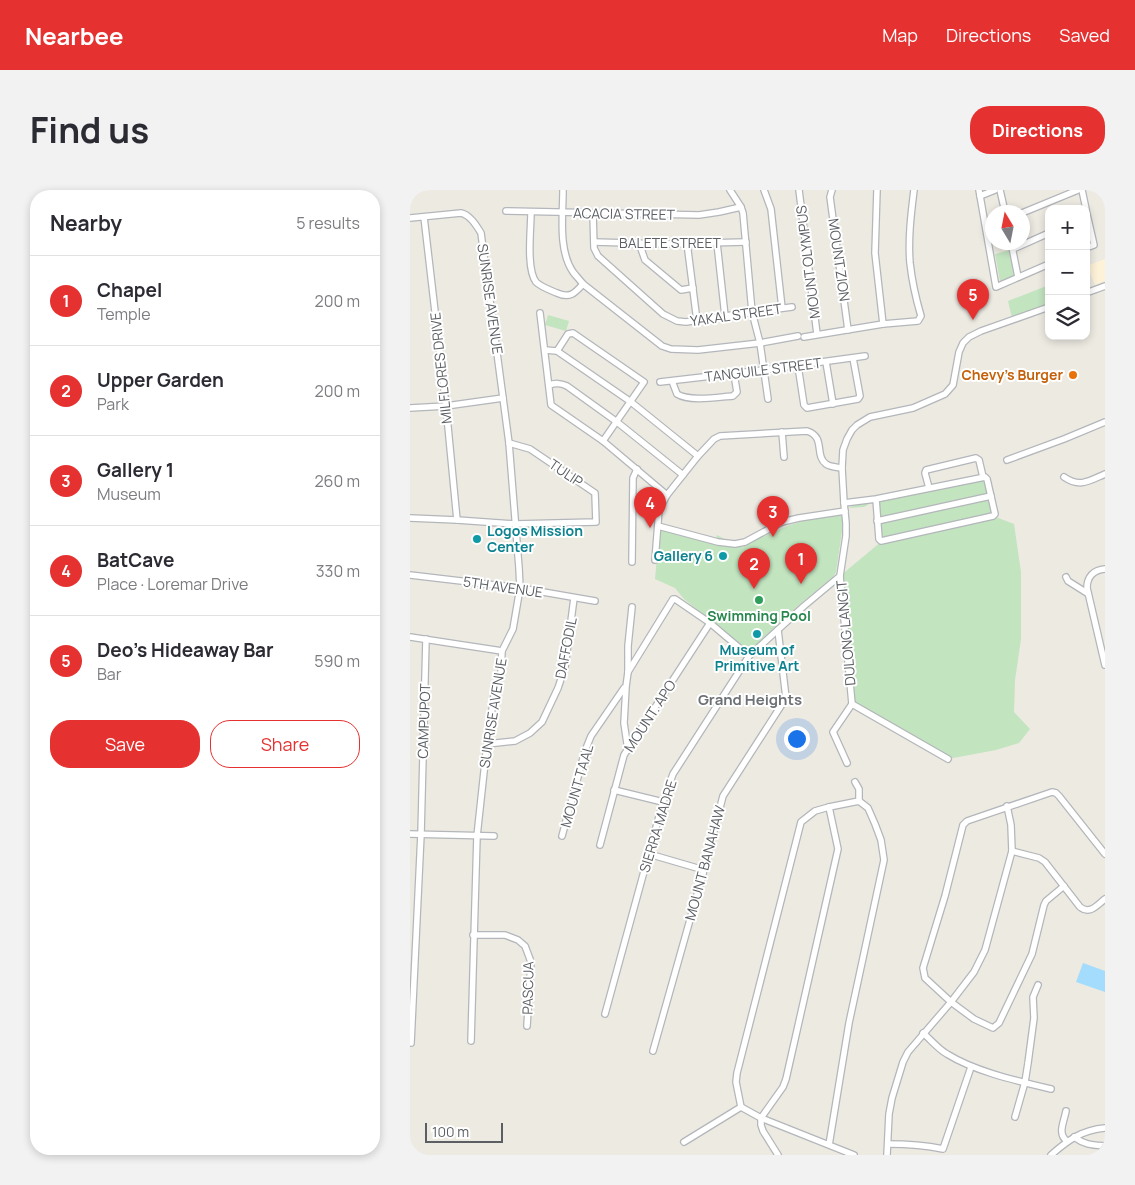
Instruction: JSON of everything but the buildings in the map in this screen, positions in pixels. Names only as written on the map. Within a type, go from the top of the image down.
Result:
[{"type":"street","points":[[563,190],[563,246],[568,264],[574,273],[584,284],[662,346],[679,350],[698,350],[760,343],[883,324],[918,321],[921,316],[910,263],[914,190]]},
{"type":"street","points":[[730,190],[743,213],[752,312],[760,343],[768,400]]},
{"type":"street","points":[[764,190],[772,209],[782,308]]},
{"type":"street","name":"MOUNT OLYMPUS","points":[[799,190],[817,334]]},
{"type":"street","name":"MOUNT ZION","points":[[832,190],[830,197],[848,330]]},
{"type":"street","points":[[877,190],[875,253],[883,324]]},
{"type":"street","points":[[995,190],[979,193],[996,287],[1045,266]]},
{"type":"street","points":[[1000,190],[1003,205]]},
{"type":"street","points":[[1030,210],[1080,190],[1085,205]]},
{"type":"street","name":"ACACIA STREET","points":[[506,211],[699,215],[741,207]]},
{"type":"street","points":[[531,212],[530,266],[538,284],[562,295],[570,296],[576,293],[584,284]]},
{"type":"street","name":"SUNRISE AVENUE","points":[[424,217],[461,213],[467,215],[480,233],[509,443],[519,568],[520,588],[513,629],[502,651],[502,672],[496,689],[487,744],[476,836],[471,1041]]},
{"type":"street","name":"YAKAL STREET","points":[[593,213],[594,248],[598,256],[663,314],[677,321],[697,321],[792,307]]},
{"type":"street","points":[[410,218],[424,217]]},
{"type":"street","name":"MILFLORES DRIVE","points":[[424,217],[457,520]]},
{"type":"street","points":[[1090,227],[1094,245],[1090,246]]},
{"type":"street","points":[[1030,240],[1045,235]]},
{"type":"street","name":"BALETE STREET","points":[[594,242],[639,244],[746,242]]},
{"type":"street","points":[[687,243],[697,321]]},
{"type":"street","points":[[717,243],[725,316]]},
{"type":"street","points":[[639,244],[645,260],[681,290],[692,288]]},
{"type":"street","points":[[1013,250],[1018,277]]},
{"type":"street","points":[[1090,292],[1105,286]]},
{"type":"street","name":"DULONG LANGIT","points":[[852,704],[840,576],[846,536],[842,468],[843,450],[847,439],[857,425],[870,417],[913,408],[945,394],[953,385],[959,352],[963,343],[969,337],[1045,308]]},
{"type":"street","points":[[540,313],[551,405],[603,441],[667,495]]},
{"type":"street","points":[[557,351],[568,334],[570,332],[573,333],[644,382],[603,441]]},
{"type":"street","points":[[545,350],[557,351],[630,402],[698,456]]},
{"type":"street","name":"TANGUILE STREET","points":[[660,382],[865,356]]},
{"type":"street","points":[[798,366],[805,407],[807,408],[858,399],[860,396],[853,358]]},
{"type":"street","points":[[826,362],[833,404]]},
{"type":"street","points":[[672,381],[677,394],[684,397],[733,396],[737,392],[734,374]]},
{"type":"street","points":[[549,386],[556,383],[567,386],[617,422],[683,475]]},
{"type":"street","points":[[410,408],[446,406],[503,398]]},
{"type":"street","points":[[1007,460],[1105,422]]},
{"type":"street","points":[[782,432],[784,457]]},
{"type":"street","points":[[655,560],[659,510],[667,495],[698,456],[714,439],[720,436],[811,432],[817,438],[822,459],[825,463],[842,468]]},
{"type":"street","name":"TULIP","points":[[509,443],[530,449],[595,493],[596,522],[515,524]]},
{"type":"street","points":[[876,499],[879,539],[882,542],[993,516],[995,513],[987,479],[983,477],[979,460],[976,458],[926,470],[929,488]]},
{"type":"street","points":[[632,562],[633,478],[637,469]]},
{"type":"street","points":[[1064,477],[1071,482],[1080,483],[1089,482],[1105,474]]},
{"type":"street","points":[[844,503],[876,499],[983,477]]},
{"type":"street","points":[[877,521],[991,496]]},
{"type":"street","points":[[658,526],[718,542],[735,544],[745,542],[782,522],[845,511]]},
{"type":"street","points":[[410,518],[515,524]]},
{"type":"street","points":[[1105,569],[1091,575],[1087,580],[1087,593],[1105,665]]},
{"type":"street","name":"5TH AVENUE","points":[[410,575],[520,588],[595,601]]},
{"type":"street","name":"SIERRA MADRE","points":[[605,1014],[663,802],[673,774],[749,656],[840,576]]},
{"type":"street","points":[[1066,577],[1068,581],[1087,593]]},
{"type":"street","name":"DAFFODIL","points":[[487,744],[515,741],[530,733],[542,722],[558,688],[565,667],[574,598]]},
{"type":"street","points":[[628,672],[673,599],[710,623],[749,656]]},
{"type":"street","points":[[628,750],[624,723],[632,608]]},
{"type":"street","name":"MOUNT. APO","points":[[600,845],[624,755],[710,623]]},
{"type":"street","name":"MOUNT BANAHAW","points":[[654,1051],[723,796],[786,698],[778,630]]},
{"type":"street","points":[[410,637],[502,651]]},
{"type":"street","name":"CAMPUPOT","points":[[411,1043],[426,639]]},
{"type":"street","name":"MOUNT TAAL","points":[[562,836],[585,751],[591,736],[626,686]]},
{"type":"street","points":[[848,763],[833,732],[852,704],[948,758]]},
{"type":"street","points":[[856,782],[859,789],[859,801]]},
{"type":"street","points":[[614,790],[663,802]]},
{"type":"street","points":[[1064,886],[1046,901],[1032,954],[998,1023],[993,1028],[982,1024],[951,1002],[925,978],[923,968],[945,896],[963,825],[967,821],[1052,792],[1056,793],[1105,854]]},
{"type":"street","points":[[829,1145],[849,1023],[884,860],[881,840],[875,824],[868,808],[859,801],[815,811],[802,822],[736,1073],[741,1107],[760,1118],[854,1155]]},
{"type":"street","points":[[887,1155],[889,1114],[894,1089],[908,1052],[974,972],[984,950],[1012,851],[1011,825],[1007,806]]},
{"type":"street","points":[[778,1155],[760,1125],[760,1118],[783,1087],[786,1079],[838,849],[829,807]]},
{"type":"street","points":[[410,834],[494,836]]},
{"type":"street","points":[[1012,851],[1039,858],[1044,862],[1080,907],[1085,910],[1090,910],[1105,899]]},
{"type":"street","points":[[649,854],[704,870]]},
{"type":"street","name":"PASCUA","points":[[473,935],[505,935],[518,940],[525,946],[531,962],[528,1026]]},
{"type":"street","points":[[1016,1117],[1025,1082],[1034,1018],[1033,998],[1038,985]]},
{"type":"street","points":[[923,1033],[945,1054],[971,1066],[1051,1088]]},
{"type":"street","points":[[888,1144],[912,1144],[943,1149],[971,1066]]},
{"type":"street","points":[[684,1142],[741,1107]]},
{"type":"street","points":[[1066,1111],[1061,1134],[1067,1141]]},
{"type":"street","points":[[1051,1155],[1074,1137],[1091,1129],[1105,1128]]},
{"type":"street","points":[[1074,1137],[1088,1145],[1105,1146]]},
{"type":"shaded area","points":[[1105,259],[1105,281],[1095,285],[1090,273],[1090,265]]},
{"type":"green space","points":[[1010,250],[1014,277],[1000,281],[995,254]]},
{"type":"green space","points":[[1045,287],[1045,306],[1012,318],[1008,301]]},
{"type":"green space","points":[[548,315],[569,321],[566,331],[545,325]]},
{"type":"green space","points":[[987,479],[993,516],[1014,524],[1021,572],[1021,639],[1015,680],[1014,712],[1030,729],[1019,743],[996,750],[948,759],[852,704],[840,576],[882,541],[877,521],[876,500],[864,507],[849,508],[860,501]]},
{"type":"green space","points":[[843,515],[836,572],[833,577],[801,603],[749,651],[684,599],[675,588],[655,579],[660,526],[715,544],[717,535],[739,547],[743,547],[790,525],[807,520]]},
{"type":"water","points":[[1083,963],[1105,971],[1105,992],[1076,982]]},
{"type":"place","name":"Deo's Hideaway Bar","points":[[973,320]]},
{"type":"place","name":"Chevy's Burger","points":[[1073,375]]},
{"type":"place","name":"BatCave","points":[[650,528]]},
{"type":"place","name":"Gallery 1","points":[[773,537]]},
{"type":"place","name":"Logos Mission Center","points":[[477,539]]},
{"type":"place","name":"Gallery 6","points":[[723,556]]},
{"type":"place","name":"Chapel","points":[[801,584]]},
{"type":"place","name":"Upper Garden","points":[[754,589]]},
{"type":"place","name":"Swimming Pool","points":[[759,600]]},
{"type":"place","name":"Museum of Primitive Art","points":[[757,634]]},
{"type":"district","name":"Grand Heights","points":[[750,700]]}]
